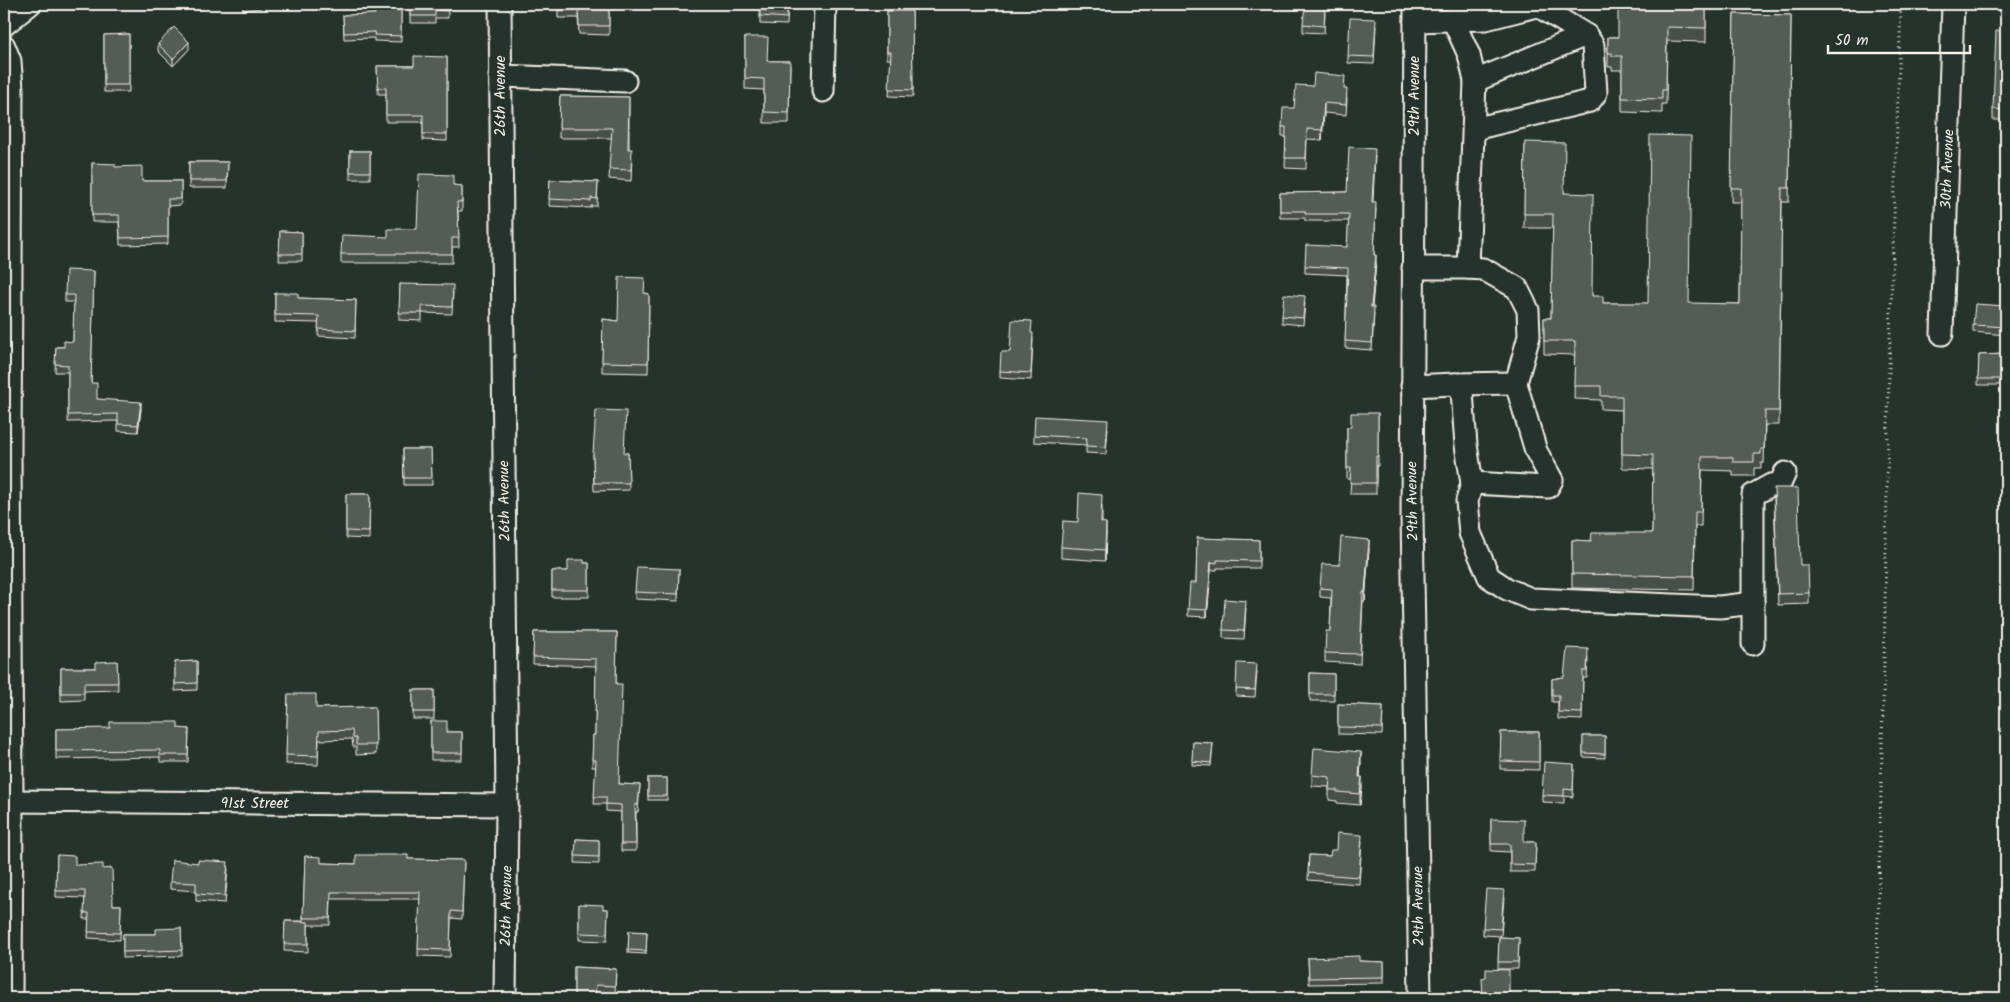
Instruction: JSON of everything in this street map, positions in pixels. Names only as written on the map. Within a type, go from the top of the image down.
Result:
[{"type":"street","points":[[4,25],[30,4]]},
{"type":"street","name":"26th Avenue","points":[[500,4],[507,805],[505,998]]},
{"type":"street","points":[[823,92],[825,4]]},
{"type":"street","name":"30th Avenue","points":[[1942,334],[1953,4]]},
{"type":"street","points":[[1415,12],[1454,20],[1486,19],[1541,5],[1586,35],[1593,45],[1596,93],[1590,101],[1474,129]]},
{"type":"street","name":"29th Avenue","points":[[1415,12],[1412,386],[1420,998]]},
{"type":"street","points":[[1454,20],[1469,55],[1475,81],[1468,268]]},
{"type":"street","points":[[1475,81],[1586,35]]},
{"type":"street","points":[[4,46],[10,61],[12,89],[8,801],[11,998]]},
{"type":"street","points":[[500,76],[625,81]]},
{"type":"street","points":[[1413,268],[1483,269],[1517,288],[1528,310],[1528,336],[1516,382],[1536,451],[1552,478],[1551,485],[1547,487],[1472,483]]},
{"type":"street","points":[[1412,386],[1516,382]]},
{"type":"street","points":[[1455,384],[1462,392],[1466,445],[1472,483],[1467,502],[1470,533],[1489,577],[1515,593],[1531,600],[1720,607],[1753,603]]},
{"type":"street","points":[[1753,644],[1753,495],[1771,484],[1780,484],[1785,473]]},
{"type":"street","name":"91st Street","points":[[8,801],[507,805]]},
{"type":"path","points":[[1876,998],[1889,377],[1901,4]]},
{"type":"building","points":[[410,4],[448,4],[448,11],[435,10],[435,16],[410,16]]},
{"type":"building","points":[[558,4],[609,4],[609,26],[579,26],[578,10],[558,10]]},
{"type":"building","points":[[760,4],[787,4],[787,18],[760,16]]},
{"type":"building","points":[[1305,4],[1325,5],[1324,26],[1303,24]]},
{"type":"building","points":[[1618,4],[1706,4],[1706,28],[1667,27],[1666,90],[1662,90],[1662,99],[1622,98],[1622,56],[1612,56],[1612,53],[1608,53],[1608,37],[1618,37]]},
{"type":"building","points":[[375,10],[401,10],[401,36],[374,35],[375,32],[344,33],[343,15],[375,14]]},
{"type":"building","points":[[887,11],[912,11],[913,90],[889,89],[891,52],[887,52]]},
{"type":"building","points":[[1734,14],[1791,15],[1789,188],[1782,188],[1779,411],[1765,411],[1764,449],[1761,449],[1761,454],[1754,454],[1754,462],[1733,462],[1733,457],[1702,457],[1701,512],[1695,512],[1694,576],[1572,574],[1572,540],[1591,541],[1592,533],[1652,533],[1653,455],[1622,454],[1622,396],[1601,396],[1601,386],[1574,386],[1575,341],[1544,341],[1544,318],[1551,318],[1553,214],[1524,214],[1525,142],[1565,143],[1564,193],[1593,194],[1592,296],[1603,296],[1603,303],[1648,303],[1650,135],[1691,136],[1689,303],[1740,304],[1741,188],[1731,188]]},
{"type":"building","points":[[1350,18],[1376,19],[1374,57],[1348,56]]},
{"type":"building","points":[[174,27],[189,42],[173,59],[158,44]]},
{"type":"building","points":[[1996,31],[2006,31],[2006,110],[1993,109]]},
{"type":"building","points":[[129,34],[129,85],[104,85],[104,35]]},
{"type":"building","points":[[745,37],[768,37],[767,61],[790,61],[789,113],[764,112],[764,79],[745,78]]},
{"type":"building","points":[[414,56],[447,57],[447,134],[423,134],[423,115],[386,115],[386,88],[378,88],[377,66],[414,66]]},
{"type":"building","points":[[1314,73],[1345,76],[1344,89],[1347,89],[1346,105],[1324,103],[1322,130],[1307,129],[1306,158],[1285,158],[1286,127],[1282,127],[1283,108],[1294,108],[1296,85],[1313,86]]},
{"type":"building","points":[[560,96],[629,97],[628,149],[632,149],[631,170],[609,169],[612,128],[559,128]]},
{"type":"building","points":[[1349,147],[1375,149],[1372,202],[1376,202],[1374,255],[1376,255],[1371,307],[1374,307],[1372,343],[1345,341],[1348,268],[1305,266],[1306,245],[1347,247],[1349,214],[1305,214],[1305,211],[1280,211],[1280,193],[1347,192]]},
{"type":"building","points":[[350,151],[370,151],[370,172],[350,172]]},
{"type":"building","points":[[189,162],[228,162],[227,181],[189,181]]},
{"type":"building","points":[[92,163],[115,164],[115,167],[142,166],[142,181],[181,181],[181,199],[168,199],[168,237],[120,238],[119,215],[92,215]]},
{"type":"building","points":[[419,174],[453,175],[453,185],[462,186],[462,202],[457,202],[459,238],[452,238],[452,254],[341,254],[342,235],[388,237],[388,229],[417,229]]},
{"type":"building","points":[[550,180],[598,182],[597,199],[591,198],[591,201],[549,199]]},
{"type":"building","points":[[280,231],[302,232],[302,254],[279,254]]},
{"type":"building","points":[[66,270],[94,271],[91,383],[97,383],[97,399],[141,402],[138,425],[118,424],[118,414],[68,415],[68,365],[55,364],[56,347],[64,347],[64,341],[73,342],[74,295],[65,295]]},
{"type":"building","points":[[619,277],[645,278],[644,293],[649,294],[648,363],[602,362],[603,319],[618,321]]},
{"type":"building","points":[[400,284],[453,285],[452,307],[422,306],[422,313],[399,313]]},
{"type":"building","points":[[275,293],[298,293],[298,298],[356,300],[355,331],[318,329],[319,316],[275,315]]},
{"type":"building","points":[[1284,294],[1305,296],[1303,318],[1282,316]]},
{"type":"building","points":[[1975,304],[2006,306],[2006,327],[1973,325]]},
{"type":"building","points":[[1012,320],[1032,321],[1031,373],[1000,371],[1001,352],[1010,352]]},
{"type":"building","points":[[2006,354],[2006,379],[1978,379],[1979,355]]},
{"type":"building","points":[[596,410],[626,411],[624,453],[628,453],[629,483],[594,483],[593,454]]},
{"type":"building","points":[[1351,413],[1378,413],[1376,483],[1350,483],[1351,468],[1347,468],[1347,427],[1351,427]]},
{"type":"building","points":[[1035,416],[1108,420],[1106,447],[1086,446],[1087,438],[1034,435]]},
{"type":"building","points":[[403,449],[431,449],[432,478],[404,478]]},
{"type":"building","points":[[1774,488],[1798,488],[1800,565],[1808,565],[1809,593],[1778,594]]},
{"type":"building","points":[[1079,493],[1102,495],[1101,522],[1106,523],[1105,550],[1061,547],[1063,521],[1078,522]]},
{"type":"building","points":[[346,494],[370,494],[369,532],[346,531]]},
{"type":"building","points":[[1341,537],[1369,540],[1365,592],[1363,592],[1360,654],[1325,653],[1326,631],[1330,631],[1332,589],[1320,588],[1322,564],[1339,565]]},
{"type":"building","points":[[1197,538],[1259,540],[1259,561],[1217,560],[1217,563],[1211,562],[1207,610],[1188,609],[1190,583],[1196,583]]},
{"type":"building","points":[[568,560],[584,560],[584,563],[589,563],[589,590],[552,590],[552,571],[568,571]]},
{"type":"building","points":[[637,567],[679,569],[678,594],[635,592]]},
{"type":"building","points":[[1225,599],[1246,601],[1244,631],[1223,630]]},
{"type":"building","points":[[534,632],[617,632],[616,684],[622,684],[619,784],[640,785],[638,805],[635,805],[636,844],[621,844],[621,805],[606,804],[606,797],[594,797],[596,760],[592,760],[593,735],[595,735],[596,659],[533,657]]},
{"type":"building","points":[[1567,648],[1588,649],[1587,671],[1583,671],[1582,713],[1558,712],[1559,695],[1552,695],[1552,679],[1564,677]]},
{"type":"building","points":[[117,661],[118,683],[84,683],[84,693],[61,693],[61,668],[96,668],[96,662]]},
{"type":"building","points":[[197,661],[197,683],[175,684],[175,662]]},
{"type":"building","points":[[1237,663],[1257,664],[1255,690],[1236,689]]},
{"type":"building","points":[[1310,673],[1334,674],[1334,694],[1310,694]]},
{"type":"building","points":[[413,690],[434,690],[434,712],[413,712]]},
{"type":"building","points":[[288,694],[316,694],[316,708],[375,707],[376,745],[356,745],[356,738],[353,738],[352,730],[319,731],[318,756],[286,755]]},
{"type":"building","points":[[1338,704],[1383,706],[1382,728],[1338,727]]},
{"type":"building","points":[[431,721],[447,721],[447,732],[462,732],[462,753],[431,753]]},
{"type":"building","points":[[110,722],[178,722],[178,728],[189,729],[188,755],[160,755],[160,750],[56,751],[56,729],[110,728]]},
{"type":"building","points":[[1501,732],[1539,732],[1539,762],[1500,761]]},
{"type":"building","points":[[1583,736],[1605,736],[1605,754],[1583,753]]},
{"type":"building","points":[[1193,742],[1213,743],[1211,763],[1192,761]]},
{"type":"building","points":[[1314,748],[1361,752],[1359,777],[1362,777],[1360,794],[1329,790],[1330,777],[1312,775]]},
{"type":"building","points":[[1544,762],[1574,764],[1573,790],[1564,789],[1564,796],[1542,795]]},
{"type":"building","points":[[648,778],[667,778],[667,796],[648,796]]},
{"type":"building","points":[[1491,819],[1524,820],[1524,842],[1536,842],[1535,865],[1510,864],[1510,844],[1491,844]]},
{"type":"building","points":[[1337,833],[1362,835],[1359,877],[1308,873],[1309,855],[1330,856],[1331,850],[1336,850]]},
{"type":"building","points":[[576,839],[599,840],[599,857],[575,856]]},
{"type":"building","points":[[57,855],[75,856],[75,865],[103,864],[103,869],[112,868],[113,905],[121,905],[120,933],[88,932],[89,913],[84,913],[85,891],[56,891]]},
{"type":"building","points":[[356,855],[408,855],[408,859],[464,860],[462,912],[451,911],[450,950],[418,949],[420,892],[331,892],[330,918],[303,918],[305,856],[321,857],[321,863],[356,864]]},
{"type":"building","points":[[172,860],[198,863],[198,860],[228,862],[225,896],[196,894],[196,883],[170,882]]},
{"type":"building","points":[[1486,889],[1504,890],[1501,929],[1483,928]]},
{"type":"building","points":[[579,904],[603,905],[603,909],[608,909],[607,934],[579,933]]},
{"type":"building","points":[[285,921],[308,922],[308,944],[284,944]]},
{"type":"building","points":[[181,928],[182,950],[123,952],[123,934],[156,934],[156,929]]},
{"type":"building","points":[[629,931],[647,932],[646,951],[628,950]]},
{"type":"building","points":[[1499,937],[1519,938],[1518,962],[1498,962]]},
{"type":"building","points":[[1359,956],[1359,961],[1384,962],[1384,977],[1309,978],[1308,958]]},
{"type":"building","points":[[574,967],[616,969],[615,986],[596,985],[595,997],[574,996]]},
{"type":"building","points":[[1486,969],[1509,970],[1509,998],[1483,998],[1482,978],[1486,977]]}]
